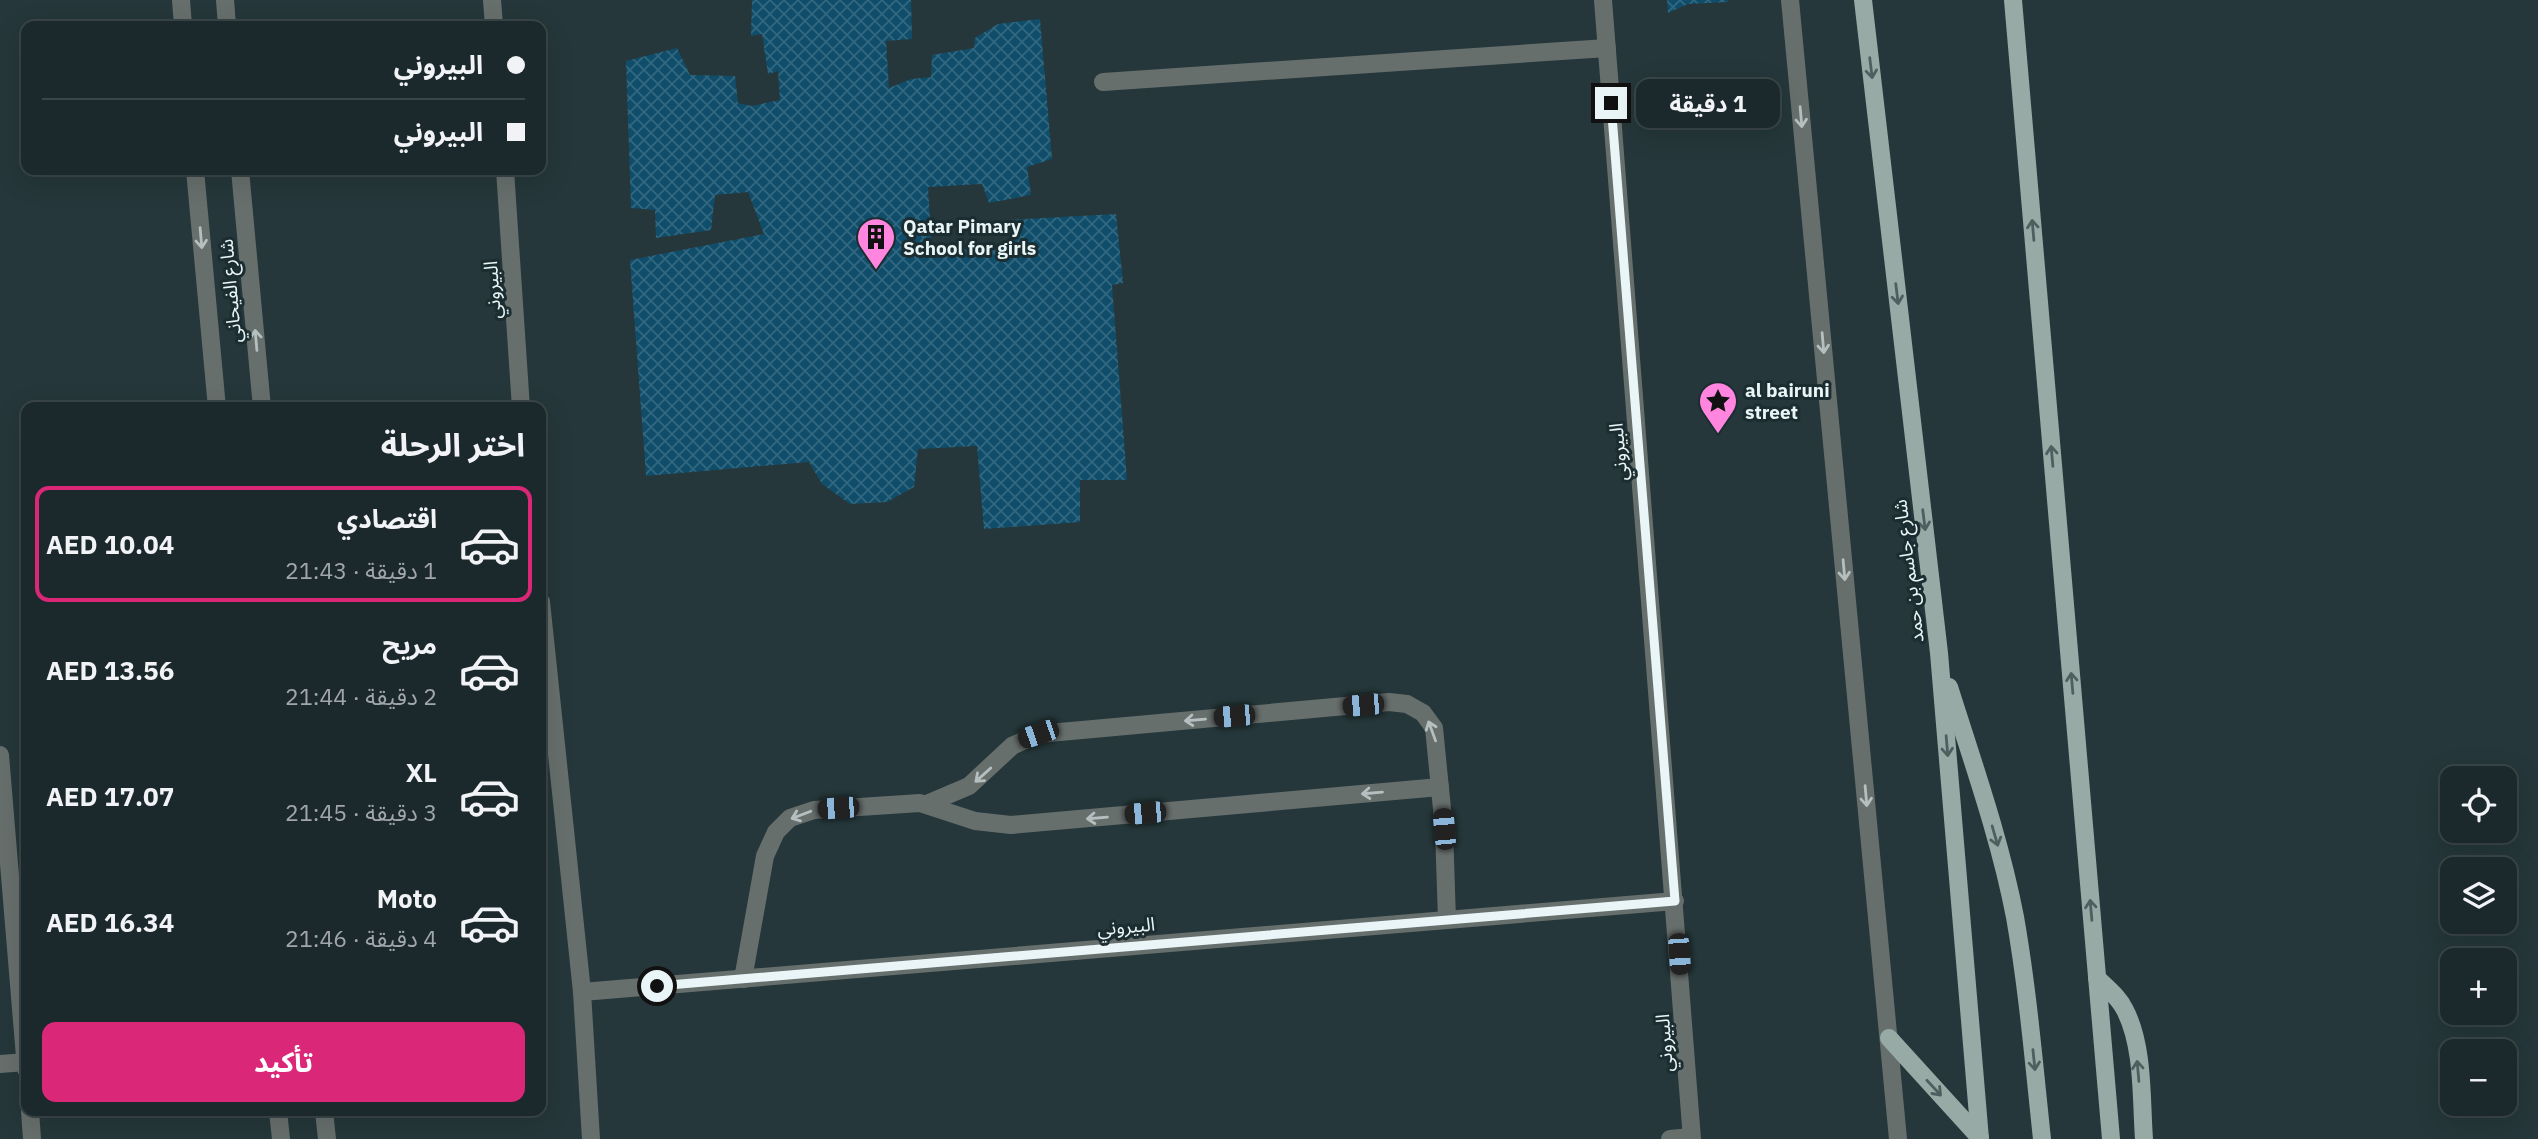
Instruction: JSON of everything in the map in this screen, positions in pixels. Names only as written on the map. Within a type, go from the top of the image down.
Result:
[{"type":"main road","name":"شارع جاسم بن حمد","points":[[1863,0],[1939,653],[1980,1138]]},
{"type":"main road","points":[[2014,0],[2111,1139]]},
{"type":"main road","points":[[1939,653],[1985,803],[2014,915],[2025,981],[2042,1139]]},
{"type":"main road","points":[[2097,978],[2122,1005],[2135,1039],[2144,1139]]},
{"type":"main road","points":[[1889,1038],[1980,1138]]},
{"type":"street","points":[[181,0],[183,21]]},
{"type":"street","points":[[225,0],[227,21]]},
{"type":"street","points":[[492,0],[494,21]]},
{"type":"street","name":"البيروني","points":[[1603,0],[1675,901],[1691,1138]]},
{"type":"street","points":[[1790,0],[1898,1139]]},
{"type":"street","points":[[1103,82],[1607,48]]},
{"type":"street","name":"شارع الفيحاني","points":[[195,175],[216,402]]},
{"type":"street","name":"شارع الفيحاني","points":[[240,175],[261,402]]},
{"type":"street","name":"البيروني","points":[[505,175],[522,402]]},
{"type":"street","points":[[546,649],[582,992],[591,1139]]},
{"type":"street","points":[[743,979],[765,856],[776,832],[790,818],[814,810],[929,803],[970,786],[1012,746],[1038,734],[1389,702],[1415,708],[1423,713],[1434,728],[1447,920]]},
{"type":"street","points":[[0,755],[21,1003]]},
{"type":"street","points":[[929,803],[975,821],[1011,825],[1440,787]]},
{"type":"street","name":"البيروني","points":[[582,992],[1675,901]]},
{"type":"street","points":[[0,1064],[21,1062]]},
{"type":"street","points":[[30,1116],[32,1139]]},
{"type":"street","points":[[279,1116],[281,1139]]},
{"type":"street","points":[[325,1116],[327,1139]]},
{"type":"street","points":[[1670,1139],[1691,1138]]},
{"type":"building","name":"Qatar Pimary School for girls","points":[[752,0],[911,0],[912,39],[886,41],[889,88],[911,79],[931,77],[932,55],[974,48],[975,38],[998,24],[1040,19],[1052,159],[1027,167],[1031,195],[989,203],[982,184],[928,187],[932,249],[1011,247],[1009,220],[1116,214],[1123,283],[1112,285],[1127,480],[1080,480],[1080,522],[984,529],[977,446],[918,449],[914,487],[887,502],[850,504],[822,484],[809,462],[646,476],[630,260],[764,234],[748,192],[715,195],[711,230],[656,238],[655,210],[631,208],[626,61],[677,48],[690,75],[735,76],[738,103],[752,106],[780,100],[778,71],[768,74],[762,34],[751,36]]},
{"type":"building","points":[[1667,0],[1728,2],[1688,4],[1668,13]]},
{"type":"place","name":"Qatar Pimary School for girls","points":[[876,271]]},
{"type":"place","name":"al bairuni street","points":[[1718,435]]},
{"type":"route","points":[[657,986],[1675,901],[1611,103]]}]
